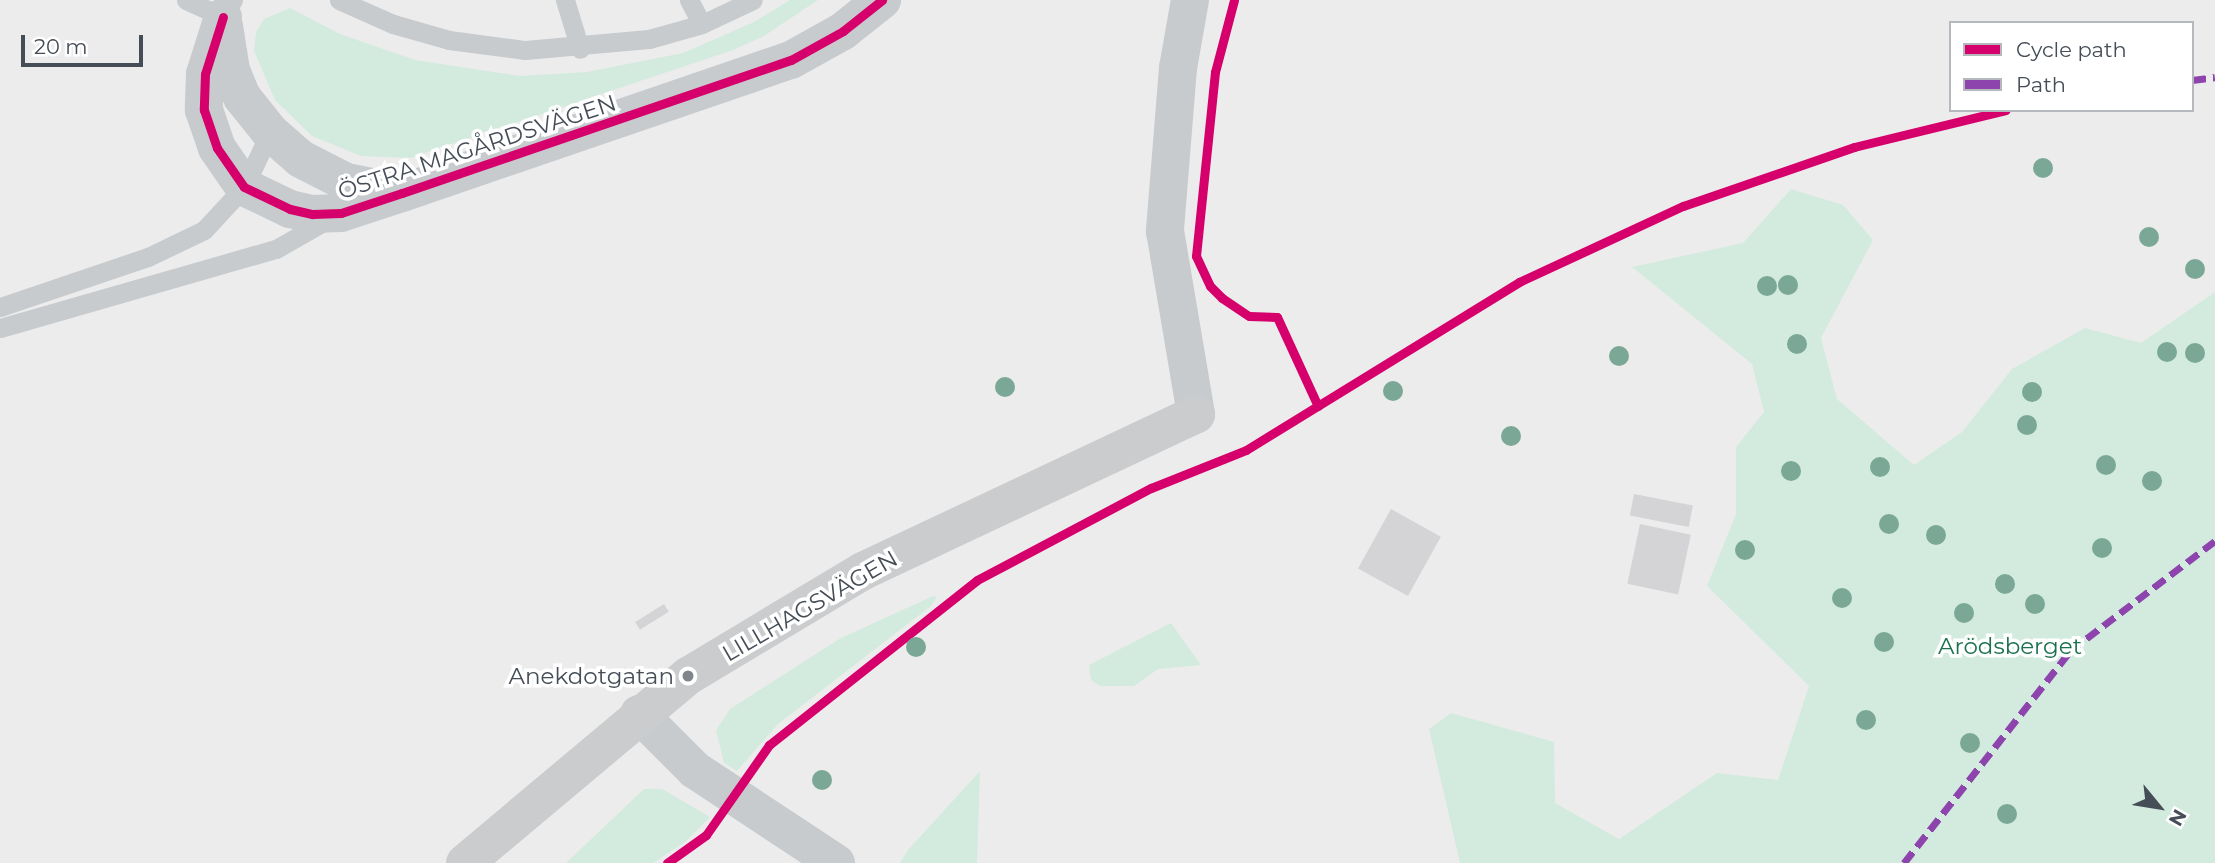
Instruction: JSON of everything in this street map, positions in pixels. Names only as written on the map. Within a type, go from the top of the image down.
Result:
[{"type":"main road","name":"LILLHAGSVÄGEN","points":[[466,863],[688,676],[863,571],[1196,414]]},
{"type":"street","name":"ÖSTRA MAGÅRDSVÄGEN","points":[[228,8],[205,74],[204,110],[217,148],[244,187],[290,209],[341,213],[791,60],[843,31],[882,0]]},
{"type":"street","points":[[1190,0],[1178,68],[1165,231],[1196,414]]},
{"type":"street","name":"ÖSTRA MAGÅRDSVÄGEN","points":[[228,8],[231,70],[242,97],[270,132],[301,159],[346,182],[402,193]]},
{"type":"street","points":[[639,715],[695,770],[836,863]]},
{"type":"lane","points":[[186,0],[228,8]]},
{"type":"lane","points":[[339,0],[393,24],[449,40],[525,50],[580,49],[649,39],[702,24],[753,0]]},
{"type":"lane","points":[[565,0],[580,49]]},
{"type":"lane","points":[[689,0],[702,24]]},
{"type":"lane","points":[[0,307],[186,240],[216,219],[244,187],[270,132]]},
{"type":"lane","points":[[0,328],[276,249],[341,213]]},
{"type":"green space","points":[[790,0],[818,0],[764,36],[733,50],[410,158],[361,156],[312,136],[275,100],[254,51],[256,32],[264,19],[290,8],[340,34],[415,60],[520,76],[587,72],[683,53],[752,23]]},
{"type":"green space","name":"Arödsberget","points":[[1791,189],[1843,205],[1873,240],[1821,338],[1837,399],[1914,465],[1962,432],[2012,369],[2085,328],[2141,343],[2215,292],[2215,863],[1460,863],[1429,729],[1451,713],[1554,742],[1555,803],[1619,839],[1717,773],[1778,780],[1809,686],[1707,586],[1736,514],[1736,447],[1764,412],[1752,364],[1632,267],[1743,243]]},
{"type":"green space","points":[[933,596],[937,597],[931,606],[778,724],[737,771],[724,763],[716,730],[730,709],[841,638]]},
{"type":"green space","points":[[1171,623],[1201,665],[1158,669],[1134,686],[1100,686],[1091,680],[1089,665]]},
{"type":"green space","points":[[980,771],[977,863],[900,863],[908,850]]},
{"type":"green space","points":[[644,789],[662,789],[710,817],[685,842],[653,863],[566,863]]},
{"type":"building","points":[[1634,494],[1693,505],[1689,527],[1630,516]]},
{"type":"building","points":[[1391,509],[1441,537],[1408,596],[1358,568]]},
{"type":"building","points":[[1640,524],[1691,535],[1678,594],[1627,584]]},
{"type":"building","points":[[664,604],[669,612],[640,630],[635,622]]},
{"type":"marked path","points":[[2194,80],[2215,77]]},
{"type":"marked path","points":[[1904,863],[2070,651],[2215,541]]},
{"type":"cycle path","points":[[223,17],[205,74],[204,110],[217,148],[244,187],[290,209],[312,214],[341,213],[791,60],[843,31],[882,0]]},
{"type":"cycle path","points":[[1234,0],[1215,72],[1196,256],[1210,286],[1222,298],[1249,316],[1277,317],[1318,406]]},
{"type":"cycle path","points":[[667,863],[706,835],[769,745],[977,580],[1151,488],[1246,450],[1519,282],[1683,206],[1854,147],[1998,112]]},
{"type":"place","name":"Anekdotgatan","points":[[688,676]]}]
